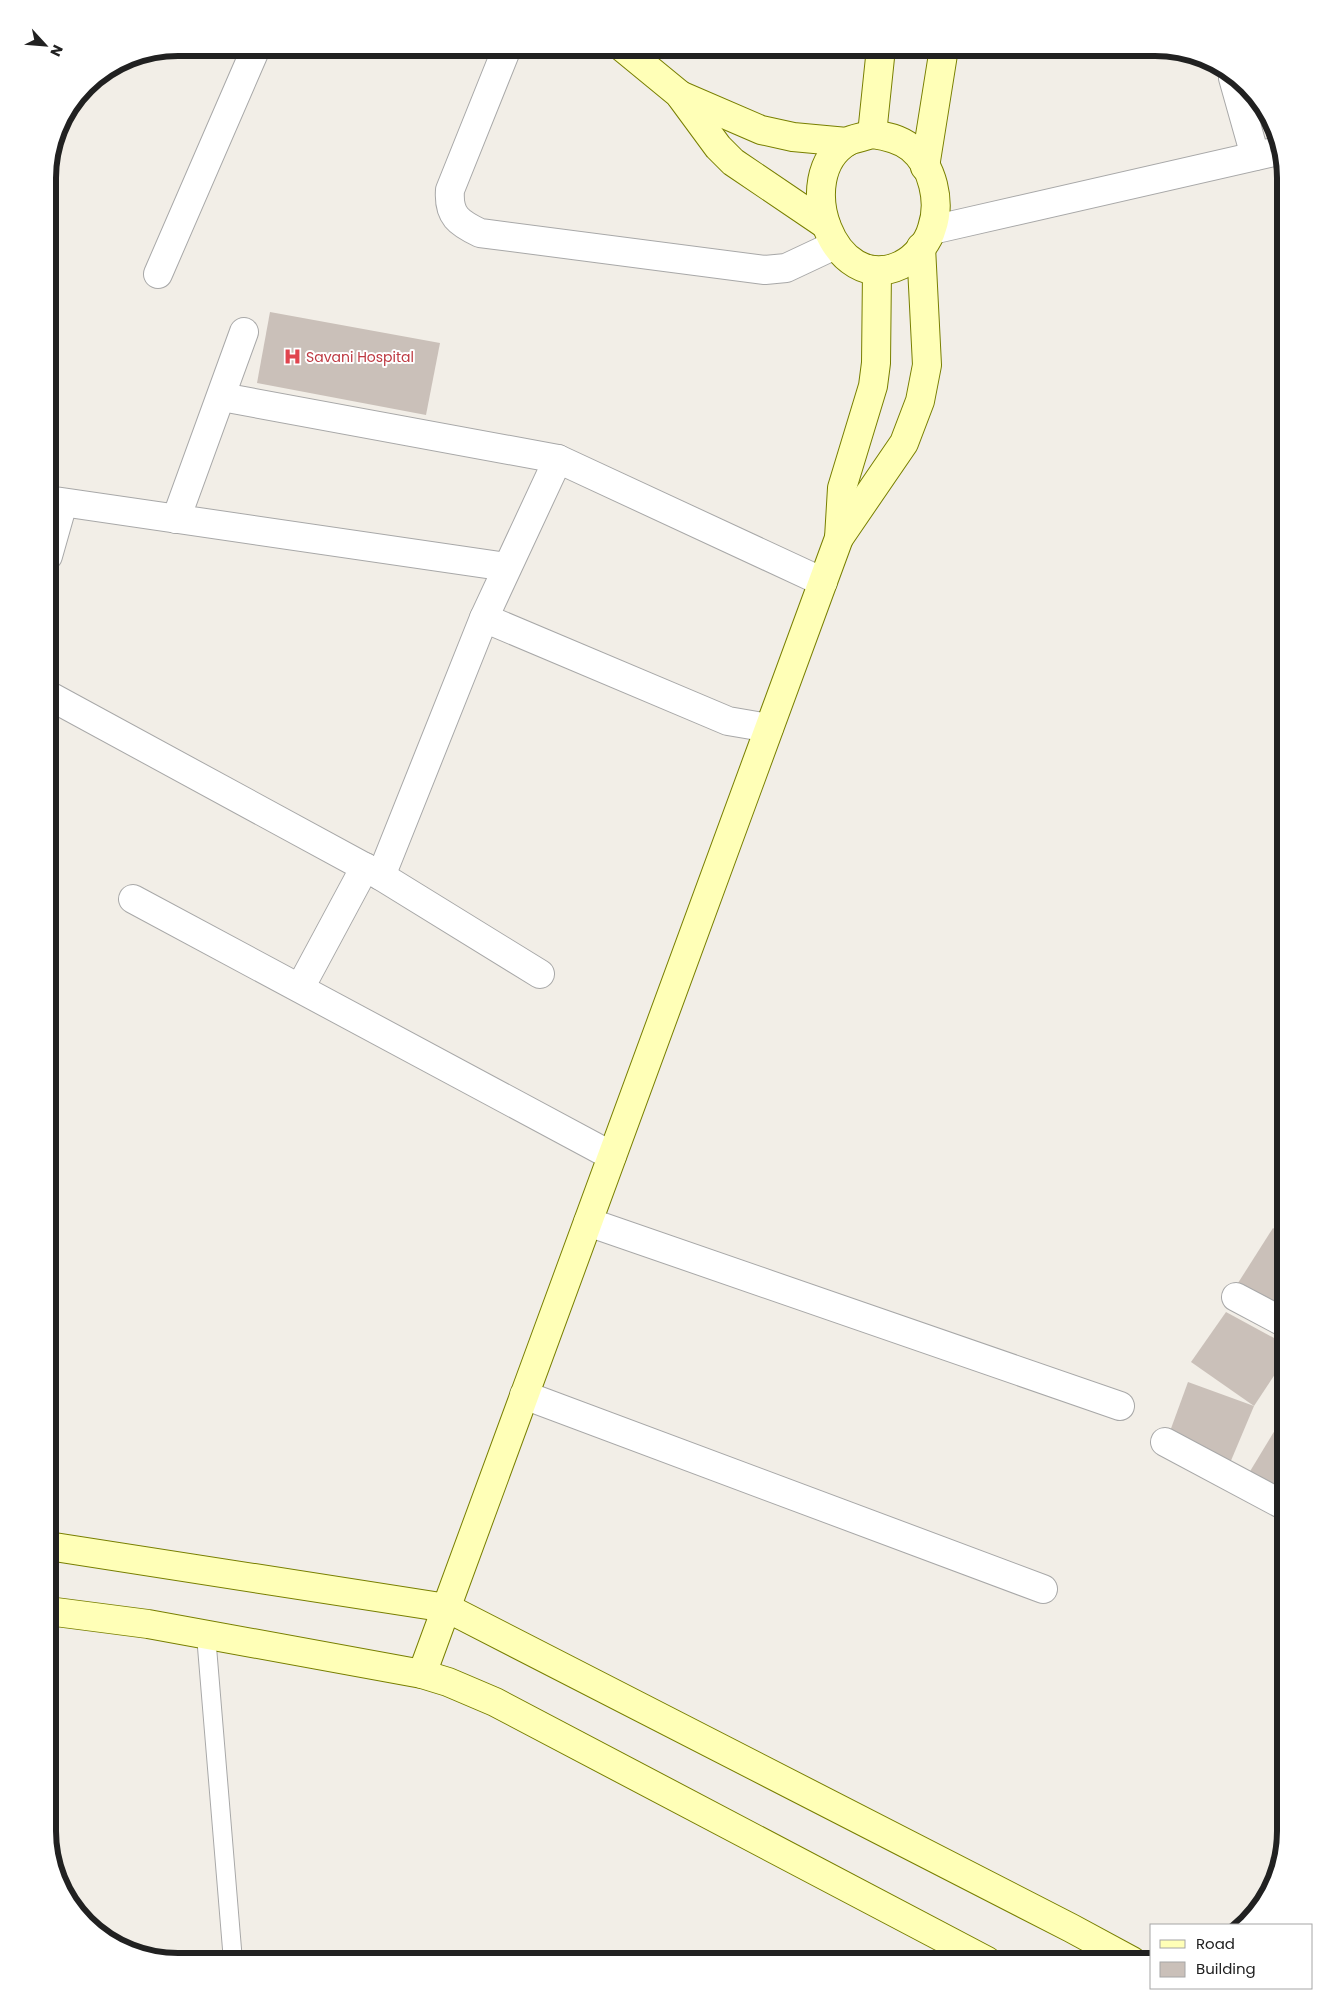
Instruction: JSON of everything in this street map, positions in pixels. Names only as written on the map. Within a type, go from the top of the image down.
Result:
[{"type":"street","points":[[158,274],[252,57]]},
{"type":"street","points":[[503,57],[450,190],[449,204],[460,224],[480,232],[765,270],[786,268],[831,235]]},
{"type":"street","points":[[634,57],[679,94],[718,147],[733,162],[831,235]]},
{"type":"street","points":[[879,57],[860,138],[831,157],[822,182],[820,205],[831,235],[846,258],[877,271],[892,269],[910,260],[927,239],[1267,154],[1238,89]]},
{"type":"street","points":[[926,167],[943,57]]},
{"type":"street","points":[[422,1674],[839,538],[904,443],[920,401],[927,365],[927,239],[937,210],[935,190],[926,167],[911,148],[890,137],[793,137],[761,130],[679,94]]},
{"type":"street","points":[[839,538],[842,488],[873,386],[876,363],[877,271]]},
{"type":"street","points":[[176,519],[222,397],[244,332]]},
{"type":"street","points":[[222,397],[558,459],[823,582]]},
{"type":"street","points":[[300,988],[373,871],[484,618],[558,459]]},
{"type":"street","points":[[57,501],[507,567]]},
{"type":"street","points":[[484,618],[728,721],[769,728]]},
{"type":"street","points":[[57,700],[373,871],[540,974]]},
{"type":"street","points":[[132,899],[612,1156]]},
{"type":"street","points":[[588,1222],[1120,1406]]},
{"type":"street","points":[[1236,1297],[1277,1318]]},
{"type":"street","points":[[524,1395],[1043,1589]]},
{"type":"street","points":[[1166,1442],[1277,1501]]},
{"type":"street","points":[[56,1547],[447,1608],[1071,1928],[1116,1953]]},
{"type":"street","points":[[56,1613],[148,1624],[422,1674],[448,1682],[495,1702],[971,1953]]},
{"type":"lane","points":[[206,1635],[232,1952]]},
{"type":"building","points":[[270,312],[440,343],[426,415],[257,383]]},
{"type":"building","points":[[1273,1228],[1277,1231],[1277,1304],[1238,1283]]},
{"type":"building","points":[[1226,1312],[1277,1340],[1277,1371],[1254,1406],[1191,1362]]},
{"type":"building","points":[[1188,1382],[1254,1406],[1230,1463],[1169,1434]]},
{"type":"building","points":[[1275,1430],[1277,1431],[1277,1485],[1249,1473]]},
{"type":"place","name":"Savani Hospital","points":[[292,357]]}]
